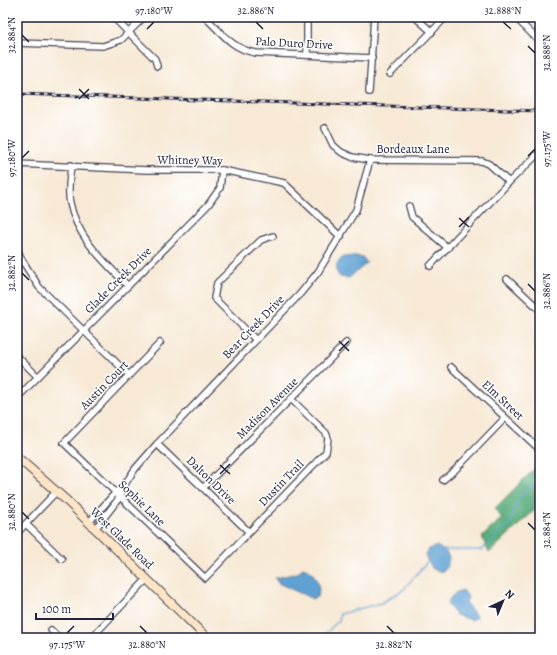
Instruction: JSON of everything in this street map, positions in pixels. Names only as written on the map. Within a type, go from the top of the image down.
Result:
[{"type":"main road","name":"West Glade Road","points":[[17,457],[89,522],[207,638]]},
{"type":"street","points":[[113,17],[154,58],[157,66]]},
{"type":"street","points":[[17,43],[103,46],[121,40],[144,17]]},
{"type":"street","name":"Palo Duro Drive","points":[[205,17],[229,41],[243,51],[256,53],[372,58]]},
{"type":"street","points":[[307,17],[307,55]]},
{"type":"street","points":[[369,92],[374,17]]},
{"type":"street","points":[[415,17],[432,32]]},
{"type":"street","points":[[390,74],[446,17]]},
{"type":"street","points":[[515,17],[540,42]]},
{"type":"street","name":"Bordeaux Lane","points":[[326,128],[333,144],[341,152],[352,157],[370,160],[482,161],[490,164],[509,182]]},
{"type":"street","points":[[430,266],[509,182],[540,152]]},
{"type":"street","name":"Bear Creek Drive","points":[[95,529],[120,497],[121,490],[135,469],[300,294],[341,237],[356,210],[370,160]]},
{"type":"street","name":"Whitney Way","points":[[17,164],[147,170],[222,170],[284,183],[341,237]]},
{"type":"street","points":[[71,166],[69,202],[79,230],[88,243],[128,286]]},
{"type":"street","name":"Glade Creek Drive","points":[[17,398],[208,205],[220,188],[222,170]]},
{"type":"street","points":[[409,206],[412,217],[448,248]]},
{"type":"street","points":[[256,340],[214,298],[216,283],[261,240],[273,236]]},
{"type":"street","points":[[17,249],[39,287],[129,375]]},
{"type":"street","points":[[507,279],[540,310]]},
{"type":"street","name":"Austin Court","points":[[64,443],[160,343]]},
{"type":"street","name":"Madison Avenue","points":[[203,488],[346,343]]},
{"type":"street","points":[[17,356],[38,377]]},
{"type":"street","name":"Elm Street","points":[[451,367],[505,418],[540,448]]},
{"type":"street","name":"Dustin Trail","points":[[205,578],[326,452],[328,438],[326,433],[291,399]]},
{"type":"street","points":[[443,480],[455,470],[505,418]]},
{"type":"street","name":"Sophie Lane","points":[[64,443],[205,578]]},
{"type":"street","name":"Dalton Drive","points":[[157,444],[249,532]]},
{"type":"street","points":[[89,522],[115,492],[121,490]]},
{"type":"street","points":[[17,533],[56,492]]},
{"type":"street","points":[[26,524],[62,559]]},
{"type":"street","points":[[91,638],[147,579]]},
{"type":"street","points":[[51,630],[59,638]]},
{"type":"green space","points":[[540,463],[540,505],[489,553],[482,537],[502,518],[494,509]]},
{"type":"water","points":[[343,257],[362,257],[367,263],[349,278],[340,277],[336,271],[337,263]]},
{"type":"water","points":[[437,546],[446,552],[449,558],[447,566],[443,572],[433,569],[425,556],[429,549]]},
{"type":"water","points":[[303,567],[314,575],[318,583],[318,596],[313,599],[278,583],[275,578],[298,573]]},
{"type":"water","points":[[463,590],[468,597],[466,603],[477,617],[472,620],[456,615],[447,604],[453,595]]},
{"type":"waterway","points":[[442,550],[482,550],[513,519],[515,506],[521,496],[540,477]]},
{"type":"waterway","points":[[321,638],[339,620],[340,614],[381,603],[403,590],[428,561]]},
{"type":"railway","points":[[17,94],[540,111]]}]
